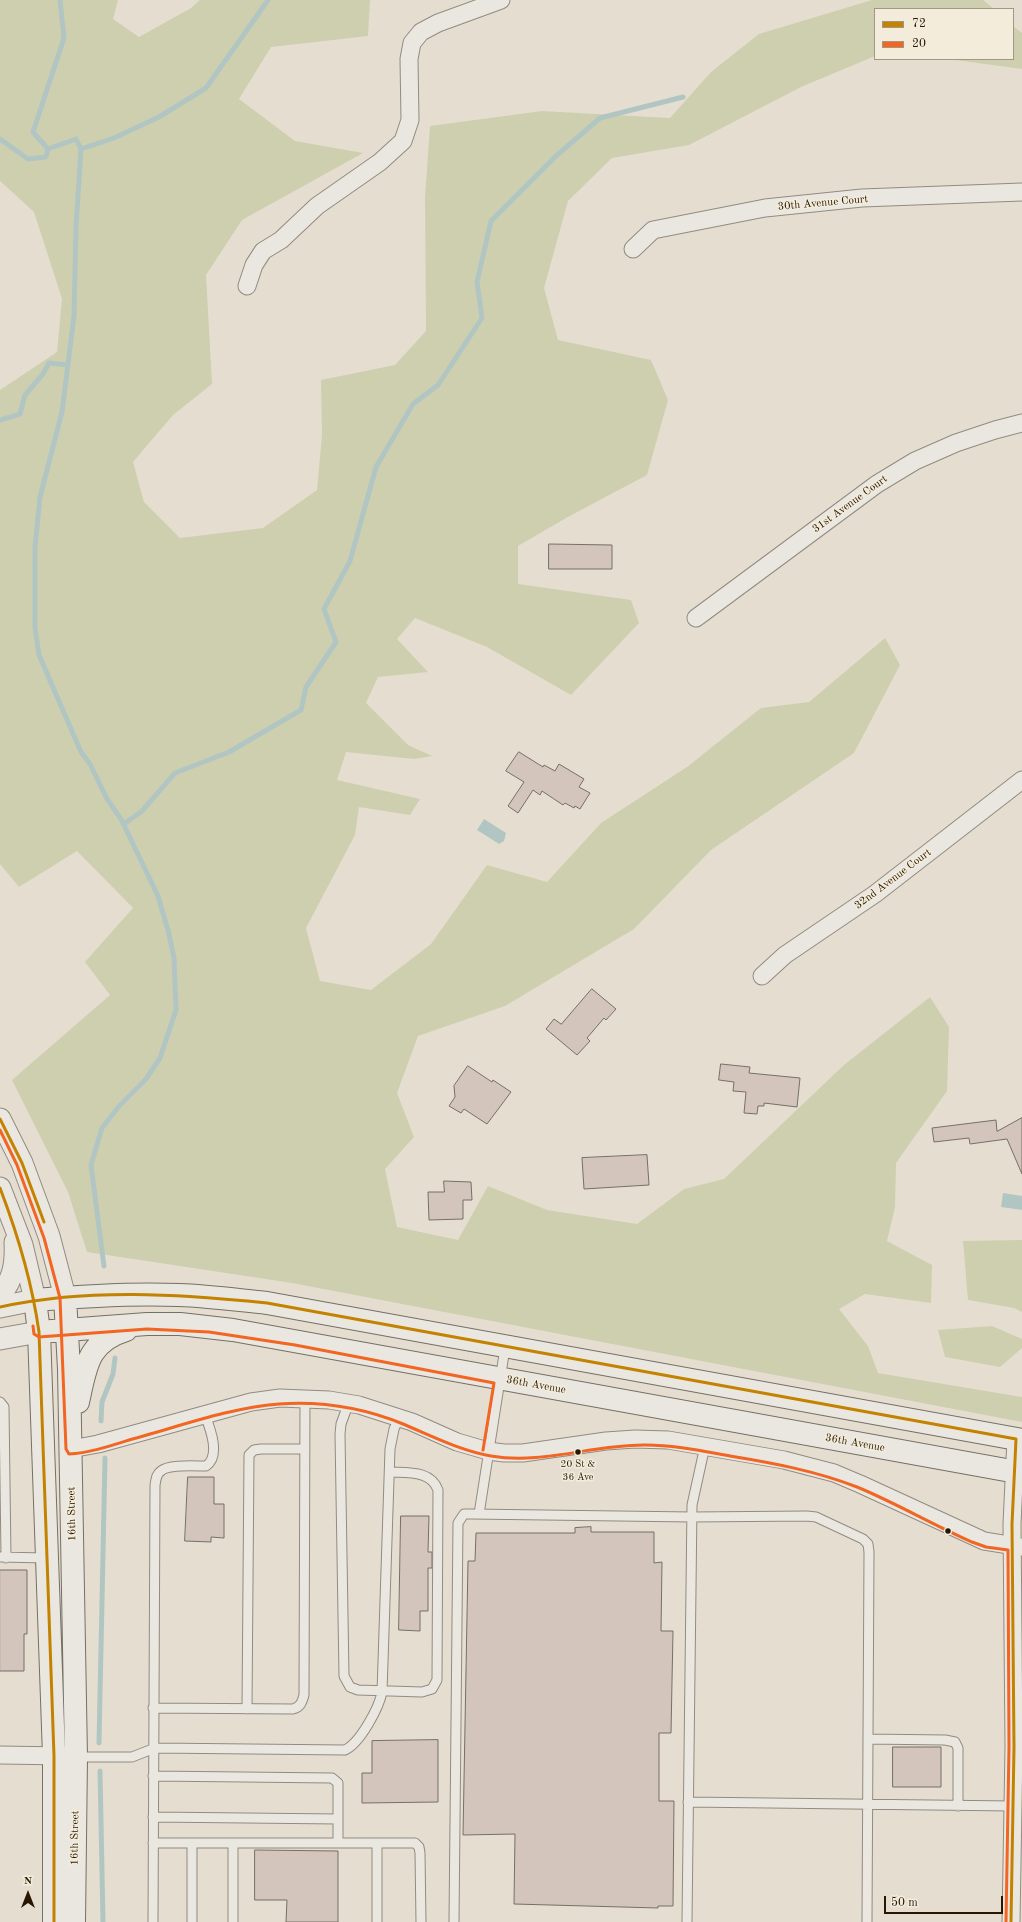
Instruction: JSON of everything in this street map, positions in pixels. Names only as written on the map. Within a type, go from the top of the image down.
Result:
[{"type":"main road","points":[[35,1300],[65,1297],[150,1294],[208,1296],[267,1303],[505,1348],[1019,1440]]},
{"type":"main road","name":"16th Street","points":[[65,1297],[70,1443],[76,1757],[74,1922]]},
{"type":"main road","name":"16th Street","points":[[35,1300],[39,1332],[45,1558],[54,1756],[54,1922]]},
{"type":"main road","points":[[70,1443],[87,1364],[93,1350],[108,1337],[147,1324]]},
{"type":"main road","name":"36th Avenue","points":[[39,1332],[147,1324],[180,1324],[233,1330],[1018,1472]]},
{"type":"street","points":[[247,286],[254,265],[263,252],[281,240],[317,206],[380,162],[403,140],[410,120],[409,59],[412,43],[421,32],[438,23],[498,1]]},
{"type":"street","name":"30th Avenue Court","points":[[633,249],[653,230],[765,208],[862,198],[1022,192]]},
{"type":"street","name":"31st Avenue Court","points":[[696,618],[877,484],[915,461],[956,443],[1022,423]]},
{"type":"street","name":"32nd Avenue Court","points":[[762,976],[785,955],[875,894],[1022,780]]},
{"type":"street","name":"16th Street","points":[[0,1119],[22,1163],[46,1228],[65,1297]]},
{"type":"street","points":[[0,1188],[14,1237],[15,1266],[10,1279],[0,1295]]},
{"type":"street","name":"16th Street","points":[[0,1188],[22,1245],[35,1300]]},
{"type":"street","points":[[0,1307],[35,1300]]},
{"type":"street","name":"36th Avenue","points":[[0,1339],[39,1332]]},
{"type":"street","points":[[70,1443],[98,1444],[251,1402],[280,1398],[305,1398],[349,1402],[399,1418],[457,1442],[488,1451],[523,1453],[606,1441],[635,1439],[668,1440],[784,1460],[834,1473],[984,1541],[1018,1546]]},
{"type":"street","points":[[1011,1922],[1017,1897],[1012,1806],[1018,1748],[1019,1440]]},
{"type":"street","points":[[0,1756],[76,1757]]},
{"type":"lane","points":[[479,1514],[505,1348]]},
{"type":"lane","points":[[153,1708],[292,1709],[298,1707],[304,1695],[305,1398]]},
{"type":"lane","points":[[0,1402],[4,1407],[3,1558],[45,1558]]},
{"type":"lane","points":[[349,1402],[341,1424],[340,1434],[344,1676],[350,1688],[382,1692],[422,1692],[432,1688],[437,1680],[438,1490],[436,1485],[429,1478],[418,1474],[390,1472]]},
{"type":"lane","points":[[153,1922],[155,1485],[157,1475],[162,1470],[170,1467],[206,1466],[210,1463],[213,1457],[212,1443],[205,1415]]},
{"type":"lane","points":[[76,1757],[132,1758],[153,1748],[345,1750],[357,1742],[380,1700],[382,1692],[390,1450],[394,1429],[399,1418]]},
{"type":"lane","points":[[687,1922],[692,1505],[705,1446]]},
{"type":"lane","points":[[247,1709],[249,1455],[254,1450],[261,1449],[305,1449]]},
{"type":"lane","points":[[454,1922],[458,1523],[464,1514],[692,1517],[807,1516],[863,1539],[868,1544],[867,1922]]},
{"type":"lane","points":[[868,1739],[945,1740],[955,1742],[958,1748],[958,1806]]},
{"type":"lane","points":[[153,1776],[332,1778],[338,1783],[338,1843]]},
{"type":"lane","points":[[688,1802],[1012,1806]]},
{"type":"lane","points":[[153,1818],[338,1818]]},
{"type":"lane","points":[[153,1843],[415,1843],[419,1847],[421,1922]]},
{"type":"lane","points":[[192,1843],[192,1922]]},
{"type":"lane","points":[[233,1843],[234,1922]]},
{"type":"lane","points":[[377,1843],[377,1922]]},
{"type":"green space","points":[[0,0],[118,0],[113,19],[139,37],[191,8],[200,0],[370,0],[368,36],[271,47],[239,99],[295,141],[363,153],[242,220],[206,275],[212,384],[173,415],[133,462],[144,502],[180,538],[263,528],[317,490],[322,435],[321,380],[395,365],[426,331],[425,197],[430,126],[542,111],[670,118],[711,72],[759,34],[872,0],[983,0],[993,8],[874,8],[874,56],[801,87],[689,145],[612,158],[568,201],[544,288],[558,340],[651,360],[668,400],[647,475],[566,518],[518,546],[518,584],[631,600],[639,623],[571,695],[487,647],[415,618],[397,639],[428,672],[378,677],[366,703],[408,745],[432,756],[414,759],[346,752],[337,780],[420,799],[410,815],[359,807],[355,835],[306,928],[320,981],[371,990],[431,944],[487,865],[547,882],[601,823],[687,767],[761,708],[809,702],[885,638],[900,665],[854,753],[711,850],[634,929],[505,1006],[418,1036],[397,1093],[414,1137],[385,1169],[397,1227],[458,1240],[488,1186],[547,1210],[637,1224],[684,1189],[724,1179],[844,1065],[930,997],[949,1027],[947,1091],[896,1163],[895,1207],[887,1241],[932,1265],[931,1303],[865,1294],[839,1309],[868,1346],[878,1373],[1022,1397],[1022,1422],[292,1283],[87,1252],[68,1192],[12,1080],[110,995],[85,962],[133,908],[77,851],[19,887],[0,864],[0,390],[57,352],[62,299],[34,212],[0,181]]},
{"type":"green space","points":[[1014,27],[1022,33],[1022,69],[955,60],[1014,60]]},
{"type":"green space","points":[[1022,1240],[1022,1312],[1014,1308],[968,1300],[963,1241]]},
{"type":"green space","points":[[992,1326],[1022,1339],[1022,1348],[1000,1367],[945,1357],[938,1330]]},
{"type":"shaded area","points":[[484,819],[506,833],[504,841],[499,844],[477,830]]},
{"type":"shaded area","points":[[1003,1193],[1022,1196],[1022,1210],[1001,1207]]},
{"type":"building","points":[[549,544],[612,545],[612,569],[549,569]]},
{"type":"building","points":[[519,752],[543,767],[544,765],[555,771],[559,764],[584,779],[579,787],[590,793],[580,809],[575,806],[574,808],[565,803],[563,805],[542,791],[540,795],[533,790],[518,813],[508,806],[524,782],[506,771]]},
{"type":"building","points":[[592,989],[616,1009],[606,1020],[604,1018],[587,1038],[590,1041],[577,1055],[546,1029],[554,1019],[561,1024]]},
{"type":"building","points":[[721,1064],[750,1067],[749,1073],[800,1078],[797,1107],[764,1103],[764,1106],[758,1106],[757,1114],[744,1113],[746,1092],[733,1091],[734,1082],[719,1080]]},
{"type":"building","points":[[468,1066],[492,1082],[493,1080],[511,1092],[487,1124],[464,1109],[461,1113],[449,1106],[455,1097],[454,1086]]},
{"type":"building","points":[[1022,1118],[1022,1174],[1007,1139],[970,1144],[969,1138],[934,1142],[932,1128],[996,1120],[997,1131]]},
{"type":"building","points":[[647,1155],[649,1185],[584,1189],[582,1158]]},
{"type":"building","points":[[444,1181],[471,1182],[472,1200],[463,1200],[463,1219],[429,1220],[428,1192],[444,1192]]},
{"type":"building","points":[[188,1477],[214,1477],[214,1504],[224,1504],[224,1538],[211,1537],[211,1542],[185,1541]]},
{"type":"building","points":[[401,1516],[429,1516],[428,1552],[432,1552],[432,1568],[428,1568],[428,1611],[420,1611],[420,1631],[399,1630]]},
{"type":"building","points":[[591,1527],[591,1532],[654,1532],[654,1563],[662,1562],[661,1631],[673,1631],[671,1733],[659,1733],[659,1801],[674,1801],[673,1906],[658,1906],[658,1908],[514,1904],[515,1834],[463,1835],[468,1561],[475,1561],[476,1533],[575,1533],[575,1528]]},
{"type":"building","points":[[0,1570],[27,1570],[27,1634],[24,1634],[24,1671],[0,1671]]},
{"type":"building","points":[[438,1740],[438,1802],[362,1803],[362,1773],[372,1773],[372,1741]]},
{"type":"building","points":[[893,1747],[941,1747],[941,1787],[893,1787]]},
{"type":"building","points":[[255,1850],[338,1851],[338,1922],[286,1922],[287,1900],[255,1900]]},
{"type":"waterway","points":[[60,0],[64,38],[33,132],[48,149],[76,139],[81,149],[76,227],[74,316],[62,412],[40,497],[35,547],[35,628],[39,655],[81,752],[90,764],[107,799],[121,819],[158,896],[174,958],[176,1010],[160,1058],[146,1079],[120,1105],[102,1128],[91,1165],[104,1266]]},
{"type":"waterway","points":[[81,149],[114,138],[159,117],[206,88],[268,0]]},
{"type":"waterway","points":[[124,824],[142,811],[175,773],[229,752],[301,710],[306,687],[336,642],[324,609],[350,561],[376,467],[413,404],[438,385],[482,318],[477,282],[491,221],[556,156],[600,118],[683,97]]},
{"type":"waterway","points":[[0,139],[28,159],[46,157],[48,149]]},
{"type":"waterway","points":[[0,420],[20,414],[25,395],[43,374],[49,363],[68,365]]},
{"type":"waterway","points":[[101,1421],[102,1402],[113,1374],[115,1358]]},
{"type":"waterway","points":[[99,1743],[105,1458]]},
{"type":"waterway","points":[[100,1771],[103,1922]]},
{"type":"transit line","name":"72","points":[[0,1119],[22,1163],[44,1222]]},
{"type":"transit line","name":"20","points":[[0,1130],[17,1165],[44,1238],[60,1298],[66,1449],[69,1454],[99,1449],[241,1409],[295,1403],[327,1405],[358,1410],[388,1418],[458,1447],[491,1456],[530,1458],[607,1448],[656,1445],[688,1449],[778,1465],[842,1481],[886,1500],[972,1542],[986,1547],[1008,1550],[1009,1747],[1006,1922]]},
{"type":"transit line","name":"72","points":[[0,1188],[24,1259],[39,1332],[54,1756],[54,1922]]},
{"type":"transit line","name":"72","points":[[0,1307],[66,1297],[133,1294],[200,1297],[267,1303],[1016,1439],[1012,1524],[1014,1747],[1011,1922]]},
{"type":"transit line","name":"20","points":[[33,1326],[34,1334],[39,1337],[147,1329],[209,1332],[295,1345],[494,1383],[483,1450]]},
{"type":"place","name":"20 St & 36 Ave","points":[[578,1452]]}]
